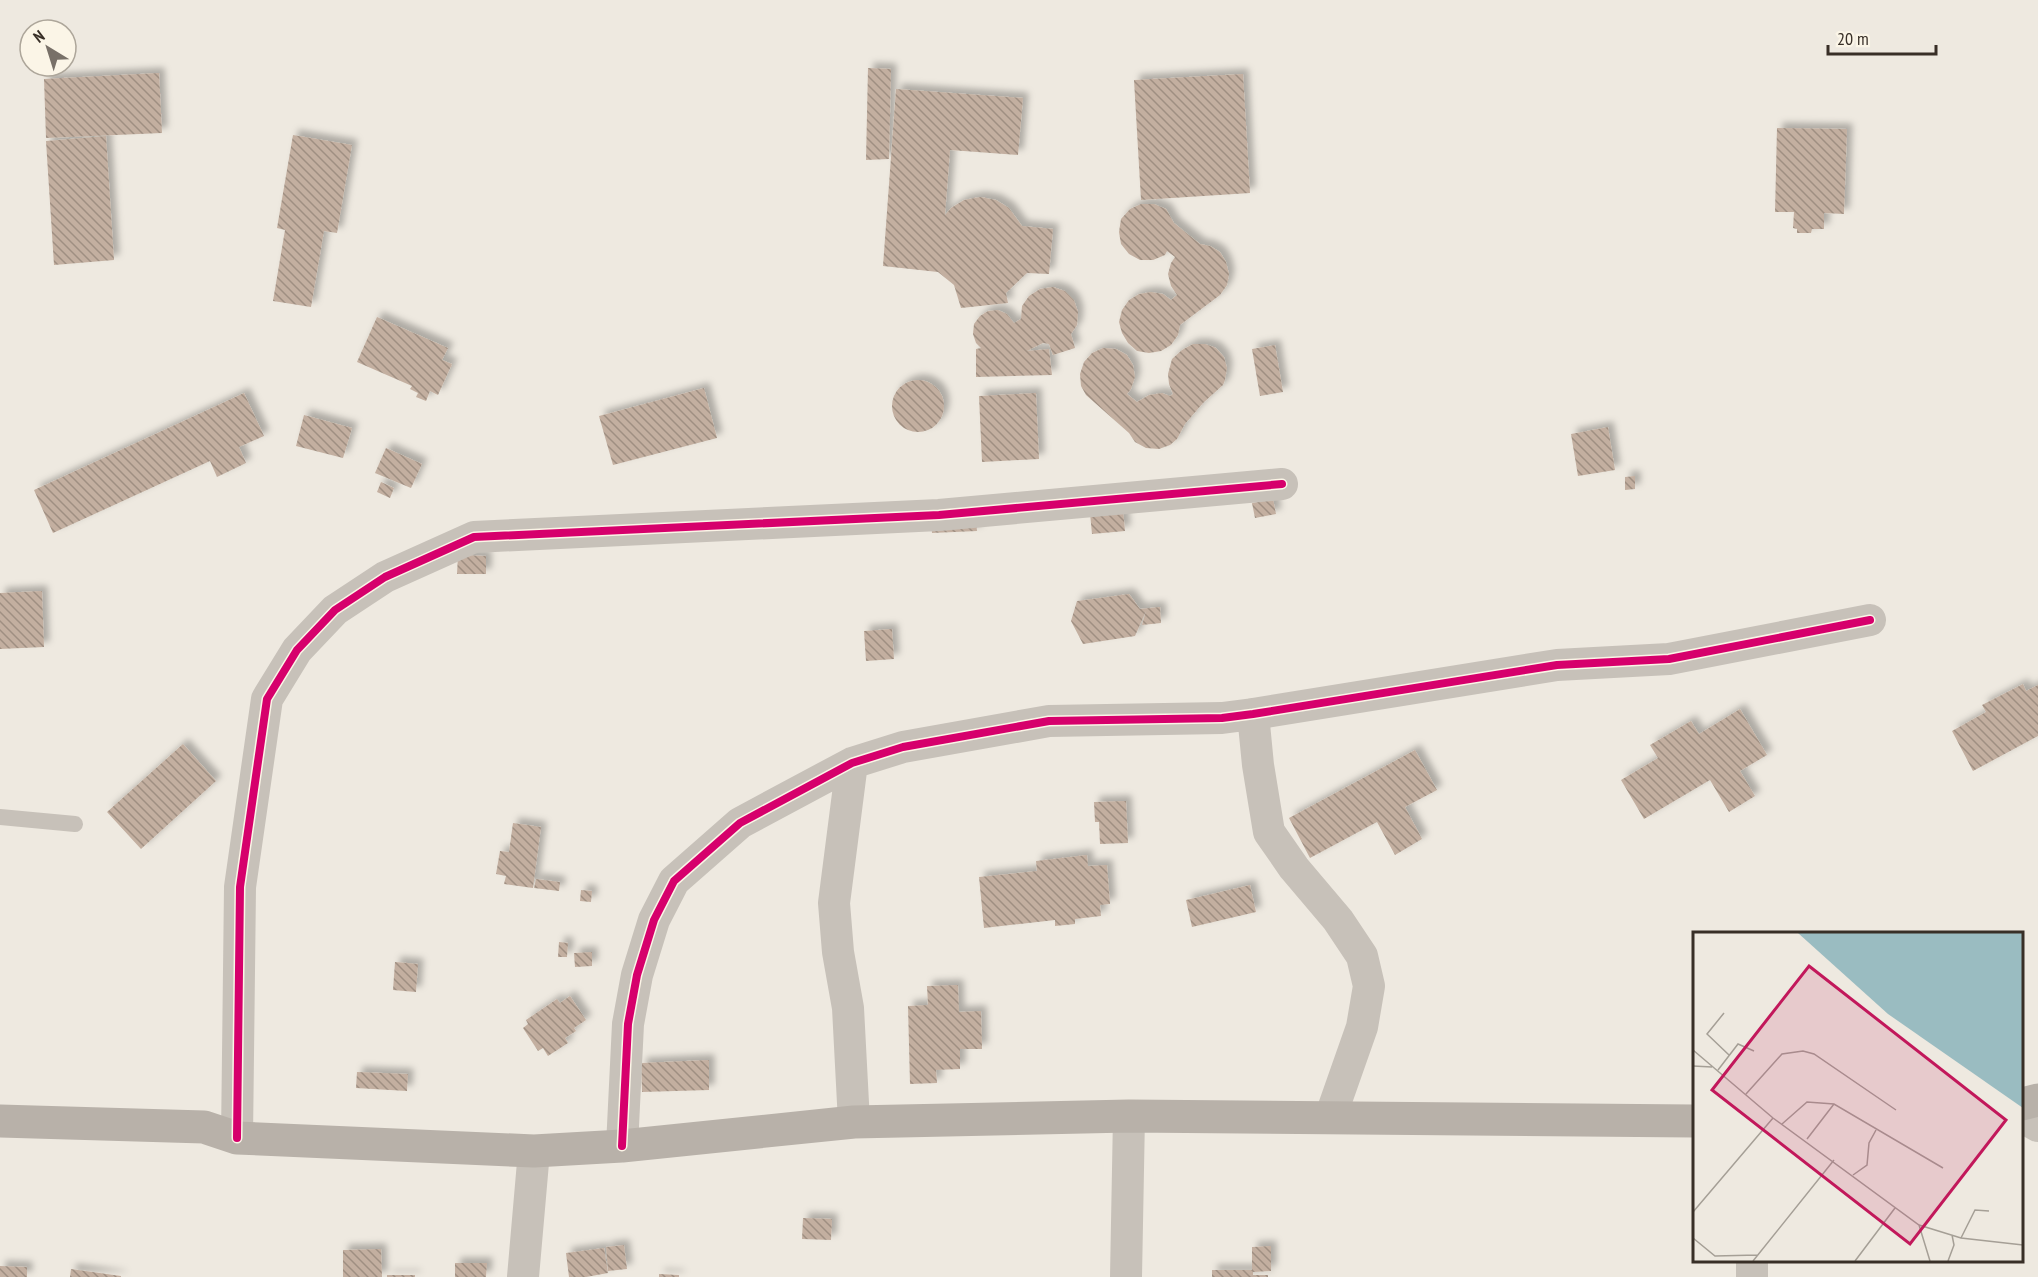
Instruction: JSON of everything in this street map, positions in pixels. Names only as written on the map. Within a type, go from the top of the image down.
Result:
[{"type":"main road","points":[[2023,1104],[2038,1100]]},
{"type":"main road","points":[[0,1121],[204,1127],[237,1138],[534,1151],[622,1146],[854,1122],[1130,1116],[1693,1120]]},
{"type":"street","points":[[237,1138],[240,887],[267,699],[297,650],[335,610],[386,577],[474,537],[939,515],[1282,484]]},
{"type":"street","points":[[622,1146],[628,1024],[637,975],[654,920],[674,881],[740,823],[852,763],[903,747],[1049,721],[1222,718],[1557,665],[1669,659],[1870,620]]},
{"type":"street","points":[[1253,714],[1258,765],[1269,832],[1294,868],[1338,920],[1362,956],[1369,986],[1362,1027],[1330,1118]]},
{"type":"street","points":[[852,763],[834,903],[838,952],[848,1008],[854,1122]]},
{"type":"street","points":[[1126,1277],[1130,1116]]},
{"type":"street","points":[[2023,1118],[2038,1126]]},
{"type":"street","points":[[523,1277],[534,1151]]},
{"type":"lane","points":[[0,817],[75,824]]},
{"type":"building","points":[[868,68],[891,69],[889,159],[866,160]]},
{"type":"building","points":[[159,73],[162,133],[46,138],[44,79]]},
{"type":"building","points":[[1243,74],[1250,193],[1141,200],[1134,80]]},
{"type":"building","points":[[896,89],[1023,98],[1018,155],[950,150],[945,215],[964,200],[980,197],[996,200],[1009,208],[1022,226],[1053,229],[1049,274],[1027,273],[1006,293],[1008,303],[961,308],[954,285],[938,272],[883,266]]},
{"type":"building","points":[[1777,128],[1847,129],[1844,214],[1824,213],[1824,229],[1812,229],[1811,233],[1797,233],[1797,229],[1793,228],[1794,212],[1775,212]]},
{"type":"building","points":[[293,135],[352,145],[337,233],[324,231],[311,307],[273,301],[285,230],[277,228]]},
{"type":"building","points":[[106,136],[114,260],[54,265],[46,141]]},
{"type":"building","points":[[1141,204],[1154,204],[1166,209],[1174,223],[1200,244],[1210,246],[1220,252],[1229,274],[1227,285],[1220,295],[1180,325],[1178,335],[1171,345],[1161,351],[1149,353],[1137,351],[1128,343],[1119,322],[1122,310],[1129,300],[1139,294],[1151,292],[1163,294],[1171,300],[1177,295],[1171,286],[1168,274],[1175,257],[1167,251],[1165,255],[1153,260],[1140,260],[1129,254],[1121,244],[1119,232],[1121,219],[1130,209]]},
{"type":"building","points":[[1053,287],[1065,291],[1074,300],[1078,312],[1077,325],[1071,334],[1075,348],[1053,355],[1049,344],[1043,343],[1027,351],[1049,349],[1052,375],[976,377],[976,349],[981,348],[976,343],[973,334],[974,324],[980,316],[988,311],[998,310],[1007,314],[1014,323],[1021,319],[1022,306],[1029,296],[1040,289]]},
{"type":"building","points":[[377,317],[448,348],[442,360],[452,364],[438,395],[430,391],[426,401],[416,397],[418,393],[410,389],[412,386],[357,362]]},
{"type":"building","points":[[1193,344],[1205,344],[1216,348],[1224,357],[1227,368],[1225,380],[1223,385],[1185,424],[1177,439],[1170,445],[1159,449],[1146,448],[1135,442],[1129,433],[1086,395],[1081,386],[1080,374],[1084,362],[1092,353],[1103,348],[1116,349],[1127,355],[1133,365],[1135,377],[1127,394],[1137,402],[1149,395],[1162,393],[1170,396],[1173,394],[1168,374],[1172,359]]},
{"type":"building","points":[[1275,345],[1283,392],[1260,396],[1252,349]]},
{"type":"building","points":[[913,380],[923,380],[933,384],[940,391],[944,406],[940,421],[933,428],[923,432],[913,432],[903,428],[896,421],[892,411],[892,401],[896,391],[903,384]]},
{"type":"building","points":[[704,388],[717,438],[613,465],[599,416]]},
{"type":"building","points":[[244,393],[264,436],[239,447],[246,463],[217,477],[210,461],[53,533],[34,490]]},
{"type":"building","points":[[1036,393],[1039,459],[982,462],[979,396]]},
{"type":"building","points":[[304,415],[352,428],[343,458],[296,446]]},
{"type":"building","points":[[1608,427],[1615,470],[1578,476],[1571,434]]},
{"type":"building","points":[[386,448],[422,464],[411,488],[375,473]]},
{"type":"building","points":[[1635,476],[1635,489],[1625,490],[1625,477]]},
{"type":"building","points":[[381,482],[394,488],[390,498],[377,492]]},
{"type":"building","points":[[1273,499],[1276,514],[1255,518],[1252,503]]},
{"type":"building","points":[[1123,510],[1125,531],[1092,534],[1090,513]]},
{"type":"building","points":[[976,520],[977,531],[932,533],[931,523]]},
{"type":"building","points":[[458,555],[486,556],[486,574],[457,574]]},
{"type":"building","points":[[42,591],[44,647],[0,649],[0,593]]},
{"type":"building","points":[[1129,594],[1140,609],[1160,607],[1161,623],[1142,625],[1146,611],[1135,636],[1083,644],[1071,621],[1077,601]]},
{"type":"building","points":[[892,629],[894,659],[866,661],[864,631]]},
{"type":"building","points":[[2023,684],[2026,691],[2038,685],[2038,736],[1973,771],[1952,731],[1986,712],[1982,705]]},
{"type":"building","points":[[1740,709],[1767,755],[1740,771],[1755,796],[1729,812],[1710,780],[1644,819],[1621,780],[1658,758],[1650,745],[1691,721],[1699,734]]},
{"type":"building","points":[[183,744],[216,781],[141,849],[107,812]]},
{"type":"building","points":[[1415,750],[1437,790],[1405,807],[1422,839],[1395,855],[1377,822],[1310,858],[1289,818]]},
{"type":"building","points":[[1126,801],[1128,843],[1100,844],[1099,822],[1095,822],[1094,802]]},
{"type":"building","points":[[513,823],[541,827],[533,888],[504,884],[506,876],[496,874],[500,851],[509,852]]},
{"type":"building","points":[[1087,855],[1088,866],[1107,865],[1110,904],[1100,905],[1101,916],[1075,919],[1075,924],[1055,926],[1055,920],[984,928],[979,877],[1037,871],[1036,861]]},
{"type":"building","points":[[536,879],[560,882],[559,891],[534,888]]},
{"type":"building","points":[[1250,885],[1256,912],[1192,927],[1186,900]]},
{"type":"building","points":[[581,890],[592,891],[591,902],[580,901]]},
{"type":"building","points":[[559,942],[568,943],[567,957],[558,957]]},
{"type":"building","points":[[592,952],[592,966],[575,967],[574,953]]},
{"type":"building","points":[[395,962],[418,964],[416,992],[393,990]]},
{"type":"building","points":[[958,985],[959,1012],[981,1011],[982,1049],[960,1049],[960,1069],[936,1070],[937,1083],[910,1084],[908,1006],[928,1005],[927,986]]},
{"type":"building","points":[[570,996],[586,1020],[574,1028],[576,1031],[565,1038],[568,1043],[548,1056],[543,1048],[538,1051],[523,1028],[528,1024],[526,1020],[557,999],[560,1003]]},
{"type":"building","points":[[709,1060],[709,1090],[642,1092],[641,1063]]},
{"type":"building","points":[[357,1072],[408,1074],[407,1091],[356,1088]]},
{"type":"building","points":[[803,1218],[832,1219],[831,1240],[802,1239]]},
{"type":"building","points":[[624,1245],[627,1269],[608,1271],[606,1247]]},
{"type":"building","points":[[1271,1246],[1271,1271],[1253,1272],[1253,1275],[1268,1275],[1268,1277],[1212,1277],[1212,1270],[1252,1270],[1252,1247]]},
{"type":"building","points":[[604,1248],[608,1273],[569,1277],[566,1253]]},
{"type":"building","points":[[381,1249],[382,1277],[343,1277],[343,1250]]},
{"type":"building","points":[[455,1263],[487,1263],[486,1277],[455,1277]]},
{"type":"building","points":[[0,1266],[27,1267],[27,1277],[0,1277]]},
{"type":"building","points":[[71,1269],[121,1276],[121,1277],[70,1277]]},
{"type":"building","points":[[659,1274],[679,1275],[679,1277],[659,1277]]},
{"type":"building","points":[[387,1275],[415,1275],[415,1277],[387,1277]]},
{"type":"cycle path","points":[[237,1138],[240,887],[267,699],[297,650],[335,610],[385,577],[474,537],[939,515],[1282,484]]},
{"type":"cycle path","points":[[622,1146],[628,1024],[637,975],[654,920],[674,881],[740,823],[852,763],[903,747],[1049,721],[1222,718],[1557,665],[1669,659],[1870,620]]}]
